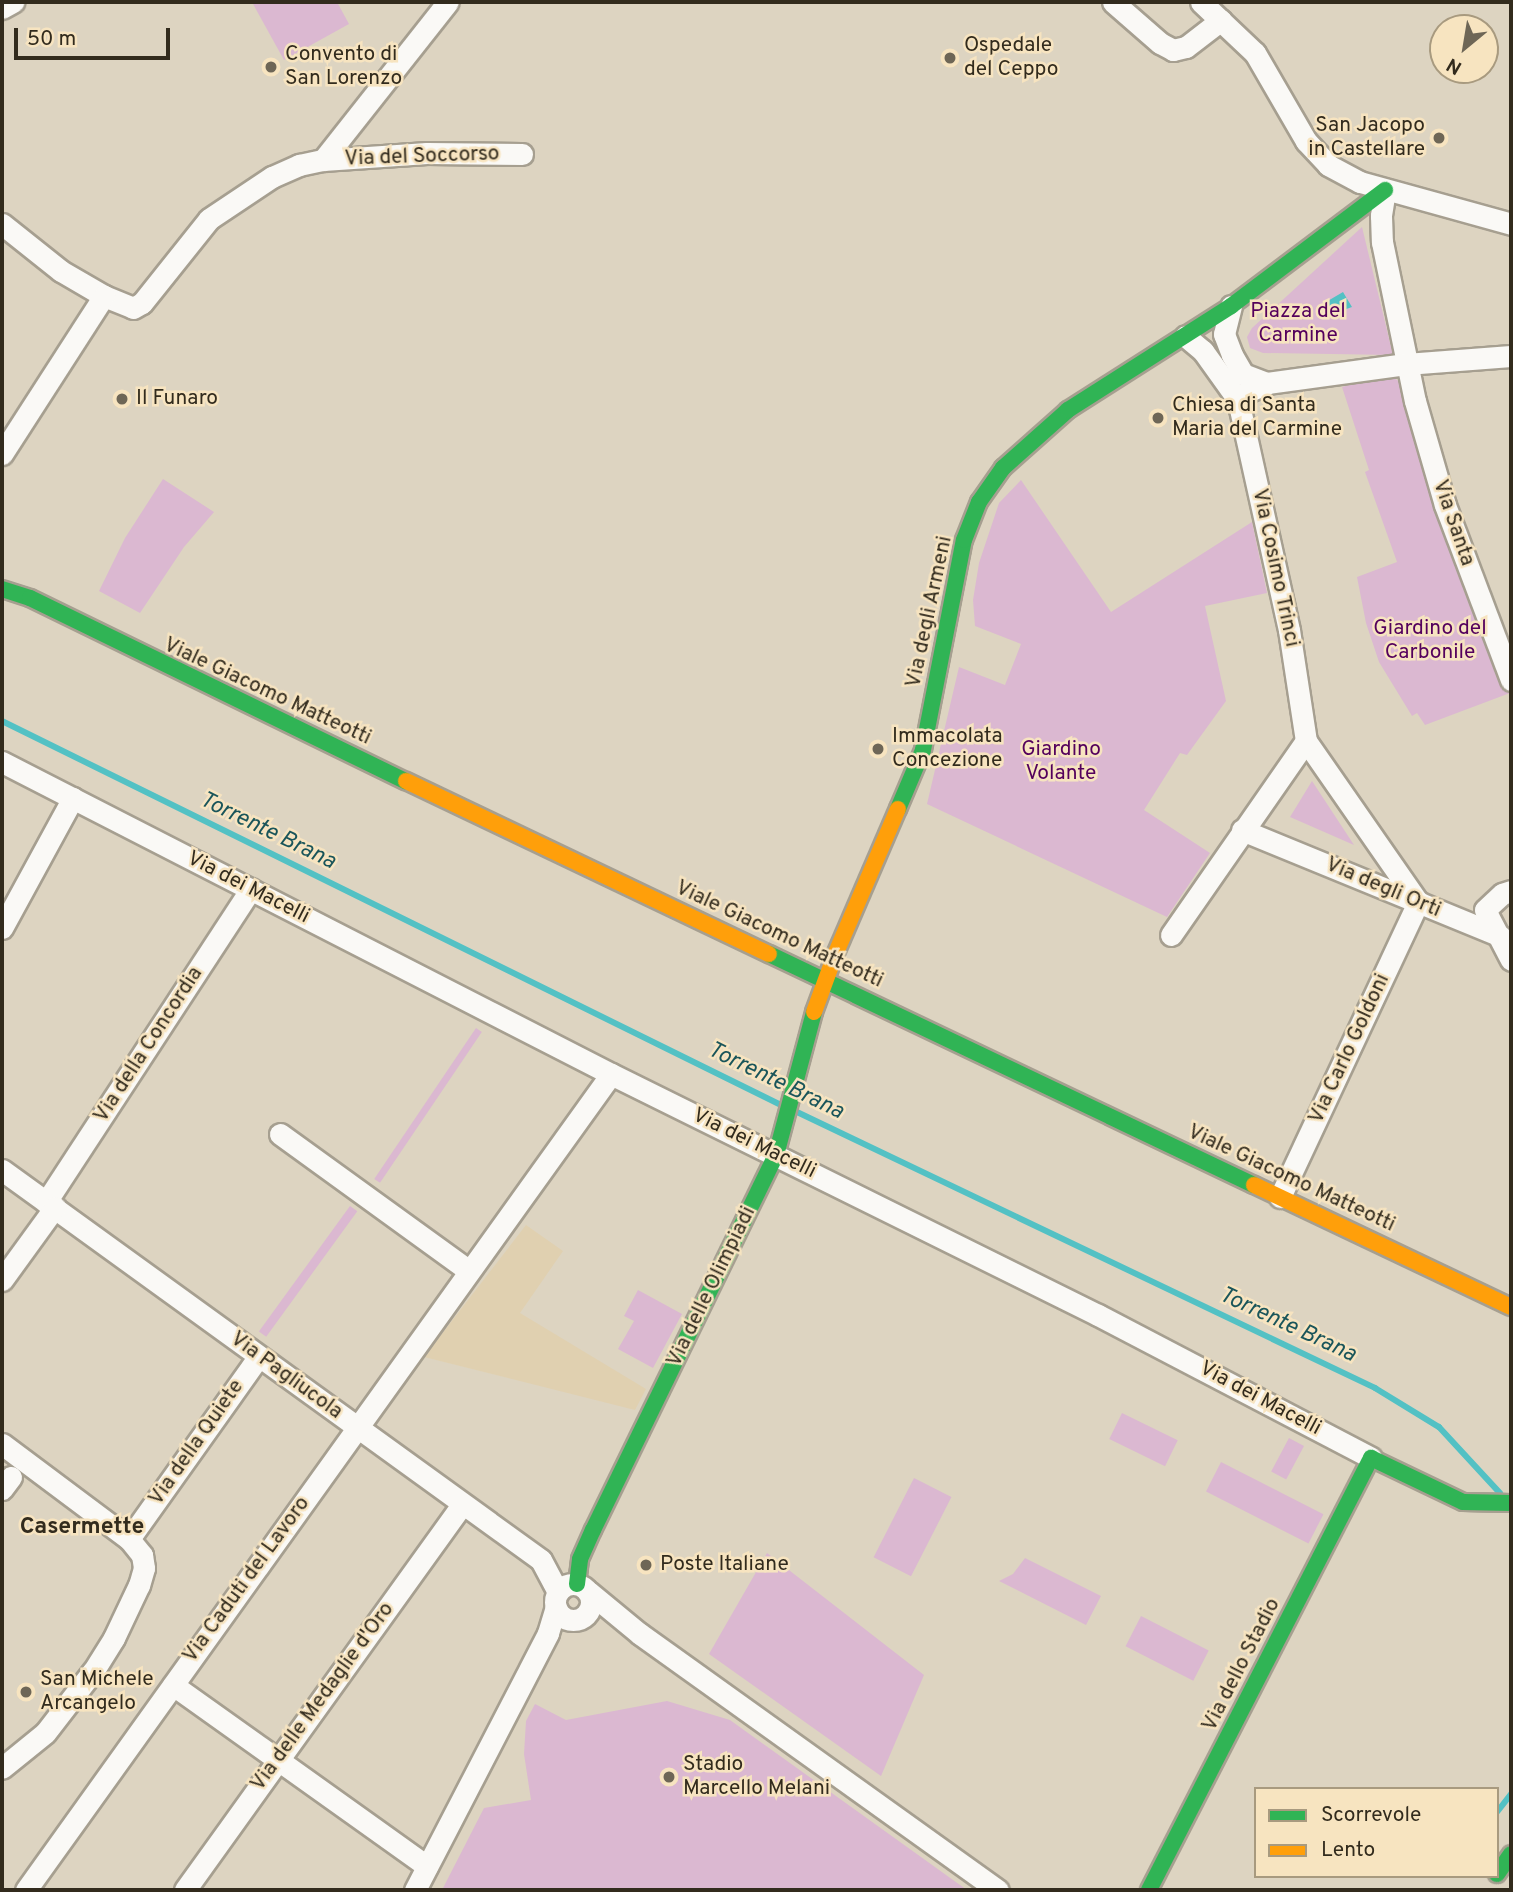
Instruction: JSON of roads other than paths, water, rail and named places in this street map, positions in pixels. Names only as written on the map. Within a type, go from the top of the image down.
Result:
[{"type":"street","points":[[2,8],[13,2]]},
{"type":"street","points":[[323,160],[448,2]]},
{"type":"street","points":[[1113,2],[1160,43],[1173,50],[1186,47],[1221,20]]},
{"type":"street","points":[[1201,2],[1266,68],[1306,141],[1319,157],[1344,176],[1385,190],[1511,224]]},
{"type":"street","name":"Via del Soccorso","points":[[103,296],[130,308],[137,307],[209,219],[272,177],[299,165],[323,160],[427,153],[522,154]]},
{"type":"street","points":[[1385,190],[1231,306],[1185,336],[1203,351],[1236,397],[1267,383],[1406,363],[1511,356]]},
{"type":"street","points":[[1385,190],[1381,216],[1382,242],[1406,363]]},
{"type":"street","points":[[2,224],[48,262],[103,296],[2,454]]},
{"type":"street","points":[[1231,306],[1224,334],[1231,355],[1243,374],[1267,383]]},
{"type":"street","name":"Via degli Armeni","points":[[827,981],[835,955],[923,750],[964,540],[979,502],[1003,468],[1044,429],[1068,410],[1185,336]]},
{"type":"street","name":"Via Santa","points":[[1406,363],[1445,505],[1511,680]]},
{"type":"street","name":"Via Cosimo Trinci","points":[[1236,397],[1289,630],[1306,741],[1418,902]]},
{"type":"street","name":"Viale Giacomo Matteotti","points":[[2,577],[30,598]]},
{"type":"street","name":"Viale Giacomo Matteotti","points":[[2,589],[30,598],[138,653],[1511,1307]]},
{"type":"street","points":[[1171,935],[1306,741]]},
{"type":"street","name":"Via dei Macelli","points":[[2,762],[611,1074],[1098,1315],[1454,1499],[1476,1504],[1511,1503]]},
{"type":"street","points":[[2,928],[73,798]]},
{"type":"street","name":"Via degli Orti","points":[[1242,830],[1500,936]]},
{"type":"street","name":"Via della Concordia","points":[[2,1280],[251,889]]},
{"type":"street","points":[[1511,891],[1502,894],[1485,910],[1511,960]]},
{"type":"street","name":"Via Carlo Goldoni","points":[[1280,1197],[1418,902]]},
{"type":"street","name":"Via delle Olimpiadi","points":[[415,1890],[570,1594],[582,1554],[776,1155],[812,1019],[827,981]]},
{"type":"street","name":"Via Caduti del Lavoro","points":[[26,1890],[611,1074]]},
{"type":"street","points":[[279,1134],[469,1271]]},
{"type":"street","name":"Via Pagliucola","points":[[2,1170],[541,1560],[570,1594]]},
{"type":"street","name":"Via della Quiete","points":[[129,1539],[260,1356]]},
{"type":"street","points":[[2,1444],[129,1539],[142,1555],[144,1568],[114,1638],[45,1733],[2,1769]]},
{"type":"street","name":"Via dello Stadio","points":[[1149,1890],[1371,1458]]},
{"type":"street","name":"Via delle Medaglie d'Oro","points":[[185,1890],[462,1504]]},
{"type":"street","points":[[541,1560],[562,1560],[582,1554]]},
{"type":"street","points":[[640,1634],[583,1617],[566,1618],[570,1594],[640,1634],[998,1890]]},
{"type":"street","points":[[173,1685],[427,1866]]},
{"type":"street","points":[[1499,1871],[1511,1854]]},
{"type":"water","points":[[1343,292],[1352,307],[1332,314],[1324,312],[1326,302]]},
{"type":"waterway","name":"Torrente Brana","points":[[2,721],[781,1105]]},
{"type":"waterway","name":"Torrente Brana","points":[[797,1112],[1375,1388],[1439,1427],[1500,1493]]},
{"type":"waterway","name":"Torrente Brana","points":[[1499,1809],[1511,1794]]},
{"type":"place","name":"Ospedale del Ceppo","points":[[950,58]]},
{"type":"place","name":"Convento di San Lorenzo","points":[[271,67]]},
{"type":"place","name":"San Jacopo in Castellare","points":[[1439,138]]},
{"type":"place","name":"Il Funaro","points":[[122,399]]},
{"type":"place","name":"Chiesa di Santa Maria del Carmine","points":[[1158,418]]},
{"type":"place","name":"Immacolata Concezione","points":[[878,749]]},
{"type":"place","name":"Poste Italiane","points":[[646,1565]]},
{"type":"place","name":"San Michele Arcangelo","points":[[26,1692]]},
{"type":"place","name":"Stadio Marcello Melani","points":[[669,1777]]},
{"type":"district","name":"Casermette","points":[[82,1528]]},
{"type":"park label","name":"Piazza del Carmine","points":[[1298,324]]},
{"type":"park label","name":"Giardino del Carbonile","points":[[1430,641]]},
{"type":"park label","name":"Giardino Volante","points":[[1061,762]]}]
